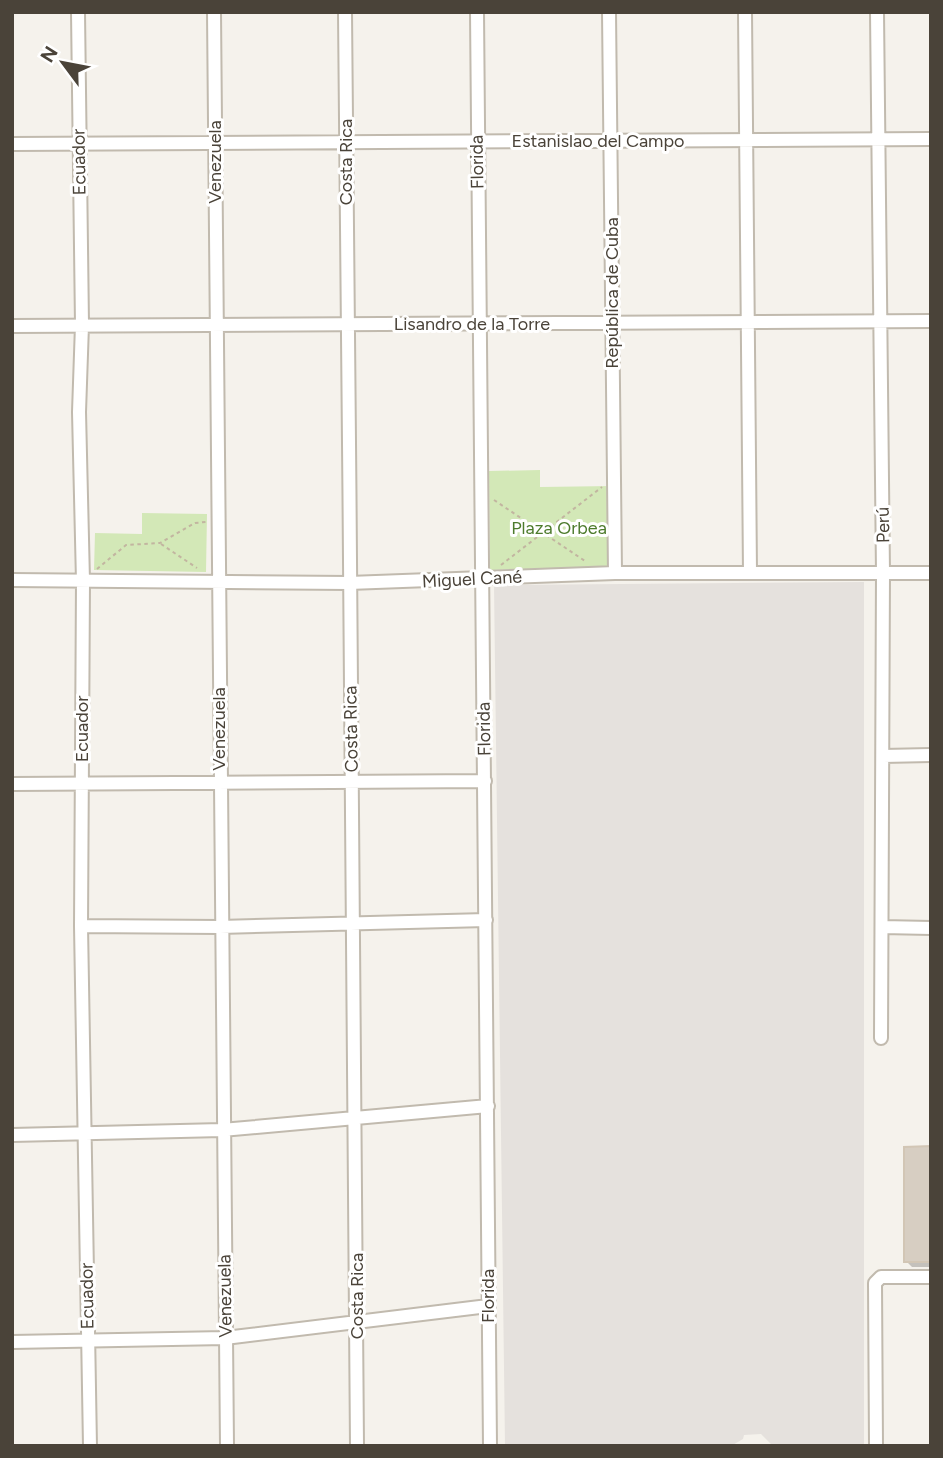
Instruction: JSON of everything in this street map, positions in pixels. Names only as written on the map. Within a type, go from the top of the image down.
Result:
[{"type":"street","name":"Ecuador","points":[[78,12],[82,325],[79,412],[83,581],[81,926],[90,1446]]},
{"type":"street","name":"Venezuela","points":[[214,12],[220,927],[227,1446]]},
{"type":"street","name":"Costa Rica","points":[[345,12],[351,781],[357,1118],[357,1446]]},
{"type":"street","name":"Florida","points":[[477,12],[490,1446]]},
{"type":"street","name":"República de Cuba","points":[[609,12],[613,323],[613,478],[609,573]]},
{"type":"street","points":[[745,12],[750,572]]},
{"type":"street","name":"Perú","points":[[877,12],[883,573],[881,1038]]},
{"type":"street","name":"Estanislao del Campo","points":[[12,144],[931,139]]},
{"type":"street","name":"Lisandro de la Torre","points":[[12,326],[931,321]]},
{"type":"street","name":"Miguel Cané","points":[[12,580],[349,583],[609,573],[931,573]]},
{"type":"street","points":[[883,756],[931,755]]},
{"type":"street","points":[[12,784],[485,781]]},
{"type":"street","points":[[81,926],[220,927],[486,920]]},
{"type":"street","points":[[882,927],[931,928]]},
{"type":"street","points":[[12,1135],[222,1130],[488,1106]]},
{"type":"street","points":[[876,1446],[875,1283],[881,1277],[931,1277]]},
{"type":"street","points":[[12,1342],[225,1338],[488,1306]]},
{"type":"path","points":[[482,579],[613,478]]},
{"type":"path","points":[[482,492],[609,573]]},
{"type":"path","points":[[83,581],[126,545],[160,543],[195,523],[219,522]]},
{"type":"path","points":[[160,543],[199,569]]},
{"type":"shaded area","points":[[864,582],[864,1446],[773,1446],[761,1434],[744,1435],[743,1439],[731,1446],[505,1446],[494,585]]},
{"type":"green space","name":"Plaza Orbea","points":[[540,470],[540,487],[613,486],[611,567],[490,570],[489,471]]},
{"type":"green space","points":[[142,513],[207,514],[206,572],[94,570],[95,533],[142,534]]},
{"type":"building","points":[[931,1146],[931,1262],[904,1262],[904,1147]]}]
